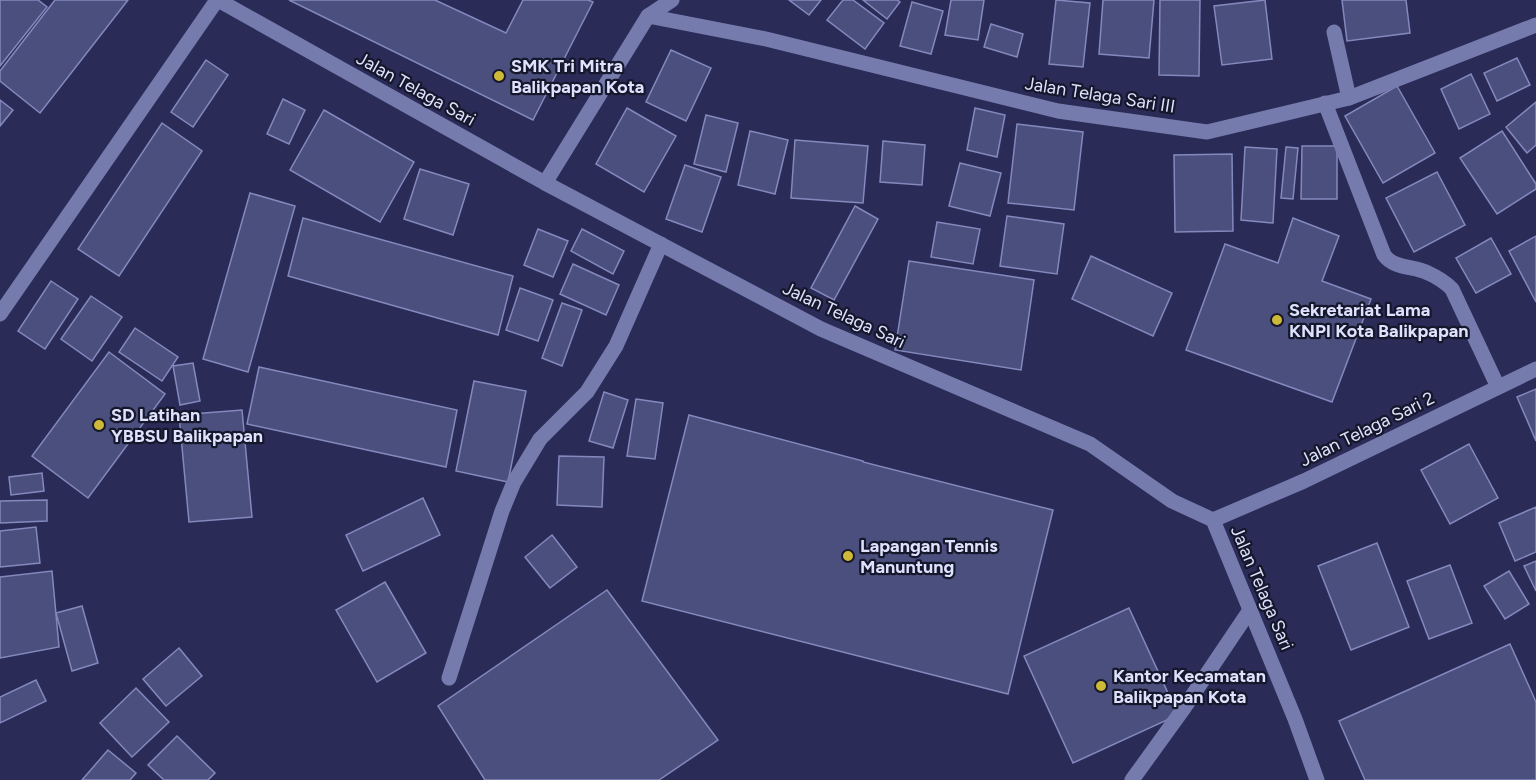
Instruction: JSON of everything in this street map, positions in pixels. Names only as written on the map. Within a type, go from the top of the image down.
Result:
[{"type":"street","name":"Jalan Telaga Sari","points":[[0,314],[217,0],[546,183],[821,330],[1090,444],[1172,501],[1213,520],[1295,719],[1317,780]]},
{"type":"street","points":[[546,183],[648,16],[672,0]]},
{"type":"street","name":"Jalan Telaga Sari III","points":[[648,16],[766,39],[1058,111],[1207,132],[1349,98],[1536,25]]},
{"type":"street","points":[[1334,32],[1349,98]]},
{"type":"street","points":[[1325,103],[1387,260],[1426,272],[1444,281],[1452,289],[1498,387]]},
{"type":"street","points":[[449,678],[502,511],[514,482],[540,439],[587,392],[616,346],[661,244]]},
{"type":"street","name":"Jalan Telaga Sari 2","points":[[1213,520],[1304,481],[1536,369]]},
{"type":"street","points":[[1132,780],[1250,610]]},
{"type":"building","points":[[0,0],[38,0],[47,7],[0,66]]},
{"type":"building","points":[[55,0],[128,0],[40,113],[0,81],[0,71]]},
{"type":"building","name":"SMK Tri Mitra Balikpapan Kota","points":[[289,0],[435,0],[506,33],[523,0],[588,0],[593,2],[533,120]]},
{"type":"building","points":[[789,0],[821,0],[809,15]]},
{"type":"building","points":[[843,0],[853,0],[884,23],[865,49],[827,20]]},
{"type":"building","points":[[863,0],[897,0],[900,2],[887,19]]},
{"type":"building","points":[[951,0],[984,0],[978,40],[945,35]]},
{"type":"building","points":[[1056,0],[1090,3],[1083,67],[1049,64]]},
{"type":"building","points":[[1103,0],[1154,0],[1149,58],[1099,54]]},
{"type":"building","points":[[1160,0],[1200,0],[1199,76],[1159,75]]},
{"type":"building","points":[[1265,0],[1272,59],[1222,65],[1214,6]]},
{"type":"building","points":[[1342,0],[1406,0],[1410,33],[1347,41]]},
{"type":"building","points":[[912,2],[943,11],[931,54],[900,46]]},
{"type":"building","points":[[991,24],[1023,34],[1017,57],[984,47]]},
{"type":"building","points":[[671,50],[711,68],[686,121],[646,102]]},
{"type":"building","points":[[1517,58],[1530,85],[1497,101],[1484,73]]},
{"type":"building","points":[[206,60],[228,75],[193,127],[171,112]]},
{"type":"building","points":[[1471,74],[1490,114],[1459,129],[1441,89]]},
{"type":"building","points":[[1397,86],[1435,153],[1383,183],[1345,116]]},
{"type":"building","points":[[283,99],[305,110],[289,144],[267,134]]},
{"type":"building","points":[[0,100],[13,110],[0,126]]},
{"type":"building","points":[[1536,102],[1536,145],[1527,153],[1506,127]]},
{"type":"building","points":[[627,108],[676,136],[644,192],[596,164]]},
{"type":"building","points":[[975,108],[1005,115],[997,157],[967,150]]},
{"type":"building","points":[[324,110],[414,162],[380,222],[290,170]]},
{"type":"building","points":[[706,115],[738,123],[726,172],[694,164]]},
{"type":"building","points":[[162,123],[202,151],[119,276],[78,249]]},
{"type":"building","points":[[1017,124],[1083,132],[1074,210],[1008,203]]},
{"type":"building","points":[[750,131],[788,140],[775,194],[738,185]]},
{"type":"building","points":[[1502,131],[1536,184],[1536,189],[1497,214],[1460,158]]},
{"type":"building","points":[[795,140],[868,146],[863,203],[791,198]]},
{"type":"building","points":[[883,141],[925,145],[922,185],[880,182]]},
{"type":"building","points":[[1302,146],[1337,146],[1337,199],[1301,199]]},
{"type":"building","points":[[1245,147],[1277,149],[1273,223],[1241,220]]},
{"type":"building","points":[[1286,147],[1298,148],[1293,199],[1281,198]]},
{"type":"building","points":[[1232,154],[1233,231],[1175,232],[1174,155]]},
{"type":"building","points":[[960,163],[1001,173],[990,216],[949,206]]},
{"type":"building","points":[[685,165],[721,177],[702,232],[666,219]]},
{"type":"building","points":[[420,169],[469,184],[453,235],[404,219]]},
{"type":"building","points":[[1437,172],[1465,225],[1414,252],[1386,198]]},
{"type":"building","points":[[250,193],[295,206],[248,372],[203,359]]},
{"type":"building","points":[[855,206],[878,219],[834,300],[811,288]]},
{"type":"building","points":[[1007,216],[1064,224],[1057,274],[1000,266]]},
{"type":"building","points":[[303,218],[513,276],[498,335],[288,276]]},
{"type":"building","points":[[1293,218],[1339,236],[1322,281],[1371,299],[1332,402],[1186,350],[1225,244],[1278,263]]},
{"type":"building","points":[[937,222],[980,229],[973,264],[931,257]]},
{"type":"building","points":[[538,229],[568,241],[553,277],[524,265]]},
{"type":"building","points":[[582,229],[624,251],[613,274],[571,251]]},
{"type":"building","points":[[1536,236],[1536,302],[1509,251]]},
{"type":"building","points":[[1491,238],[1511,274],[1476,293],[1456,258]]},
{"type":"building","points":[[1091,256],[1172,293],[1153,336],[1072,299]]},
{"type":"building","points":[[909,261],[1034,280],[1021,370],[895,350]]},
{"type":"building","points":[[573,264],[619,285],[606,315],[560,294]]},
{"type":"building","points":[[51,281],[78,299],[45,349],[18,331]]},
{"type":"building","points":[[520,288],[553,300],[538,341],[506,330]]},
{"type":"building","points":[[91,296],[122,317],[92,361],[61,339]]},
{"type":"building","points":[[562,303],[582,310],[562,366],[542,358]]},
{"type":"building","points":[[135,328],[178,357],[162,381],[119,352]]},
{"type":"building","name":"SD Latihan YBBSU Balikpapan","points":[[109,352],[165,394],[88,498],[32,456]]},
{"type":"building","points":[[193,363],[200,401],[180,405],[173,366]]},
{"type":"building","points":[[259,367],[457,410],[446,467],[247,424]]},
{"type":"building","points":[[474,381],[526,391],[508,482],[456,471]]},
{"type":"building","points":[[1536,389],[1536,441],[1517,397]]},
{"type":"building","points":[[604,392],[628,400],[613,448],[589,441]]},
{"type":"building","points":[[636,399],[663,403],[655,459],[627,456]]},
{"type":"building","points":[[242,410],[252,517],[189,522],[179,415]]},
{"type":"building","name":"Lapangan Tennis Manuntung","points":[[689,415],[1053,510],[1008,694],[642,601]]},
{"type":"building","points":[[1469,444],[1498,498],[1450,524],[1421,470]]},
{"type":"building","points":[[559,456],[604,457],[602,507],[557,505]]},
{"type":"building","points":[[42,473],[44,491],[11,495],[9,477]]},
{"type":"building","points":[[423,498],[440,535],[363,571],[346,535]]},
{"type":"building","points":[[47,500],[47,521],[0,523],[0,501]]},
{"type":"building","points":[[1536,507],[1536,552],[1515,561],[1499,523]]},
{"type":"building","points":[[36,527],[40,563],[0,567],[0,531]]},
{"type":"building","points":[[552,535],[577,567],[550,588],[525,557]]},
{"type":"building","points":[[1377,543],[1409,627],[1351,650],[1318,566]]},
{"type":"building","points":[[1536,561],[1536,591],[1524,566]]},
{"type":"building","points":[[1450,565],[1472,623],[1429,639],[1407,581]]},
{"type":"building","points":[[52,571],[59,647],[0,658],[0,577]]},
{"type":"building","points":[[1509,571],[1529,604],[1505,619],[1484,586]]},
{"type":"building","points":[[385,582],[426,653],[377,682],[336,610]]},
{"type":"building","points":[[607,590],[718,740],[659,780],[485,780],[438,706]]},
{"type":"building","points":[[82,606],[98,663],[72,671],[56,613]]},
{"type":"building","name":"Kantor Kecamatan Balikpapan Kota","points":[[1129,608],[1178,715],[1073,763],[1024,656]]},
{"type":"building","points":[[1510,644],[1536,702],[1536,780],[1365,780],[1339,721]]},
{"type":"building","points":[[179,648],[202,676],[166,706],[143,679]]},
{"type":"building","points":[[36,680],[46,701],[0,723],[0,697]]},
{"type":"building","points":[[136,688],[169,722],[132,757],[100,723]]},
{"type":"building","points":[[177,736],[215,773],[208,780],[164,780],[148,765]]},
{"type":"building","points":[[108,750],[136,773],[130,780],[82,780]]},
{"type":"place","name":"SMK Tri Mitra Balikpapan Kota","points":[[499,76]]},
{"type":"place","name":"Sekretariat Lama KNPI Kota Balikpapan","points":[[1277,320]]},
{"type":"place","name":"SD Latihan YBBSU Balikpapan","points":[[99,425]]},
{"type":"place","name":"Lapangan Tennis Manuntung","points":[[848,556]]},
{"type":"place","name":"Kantor Kecamatan Balikpapan Kota","points":[[1101,686]]}]
